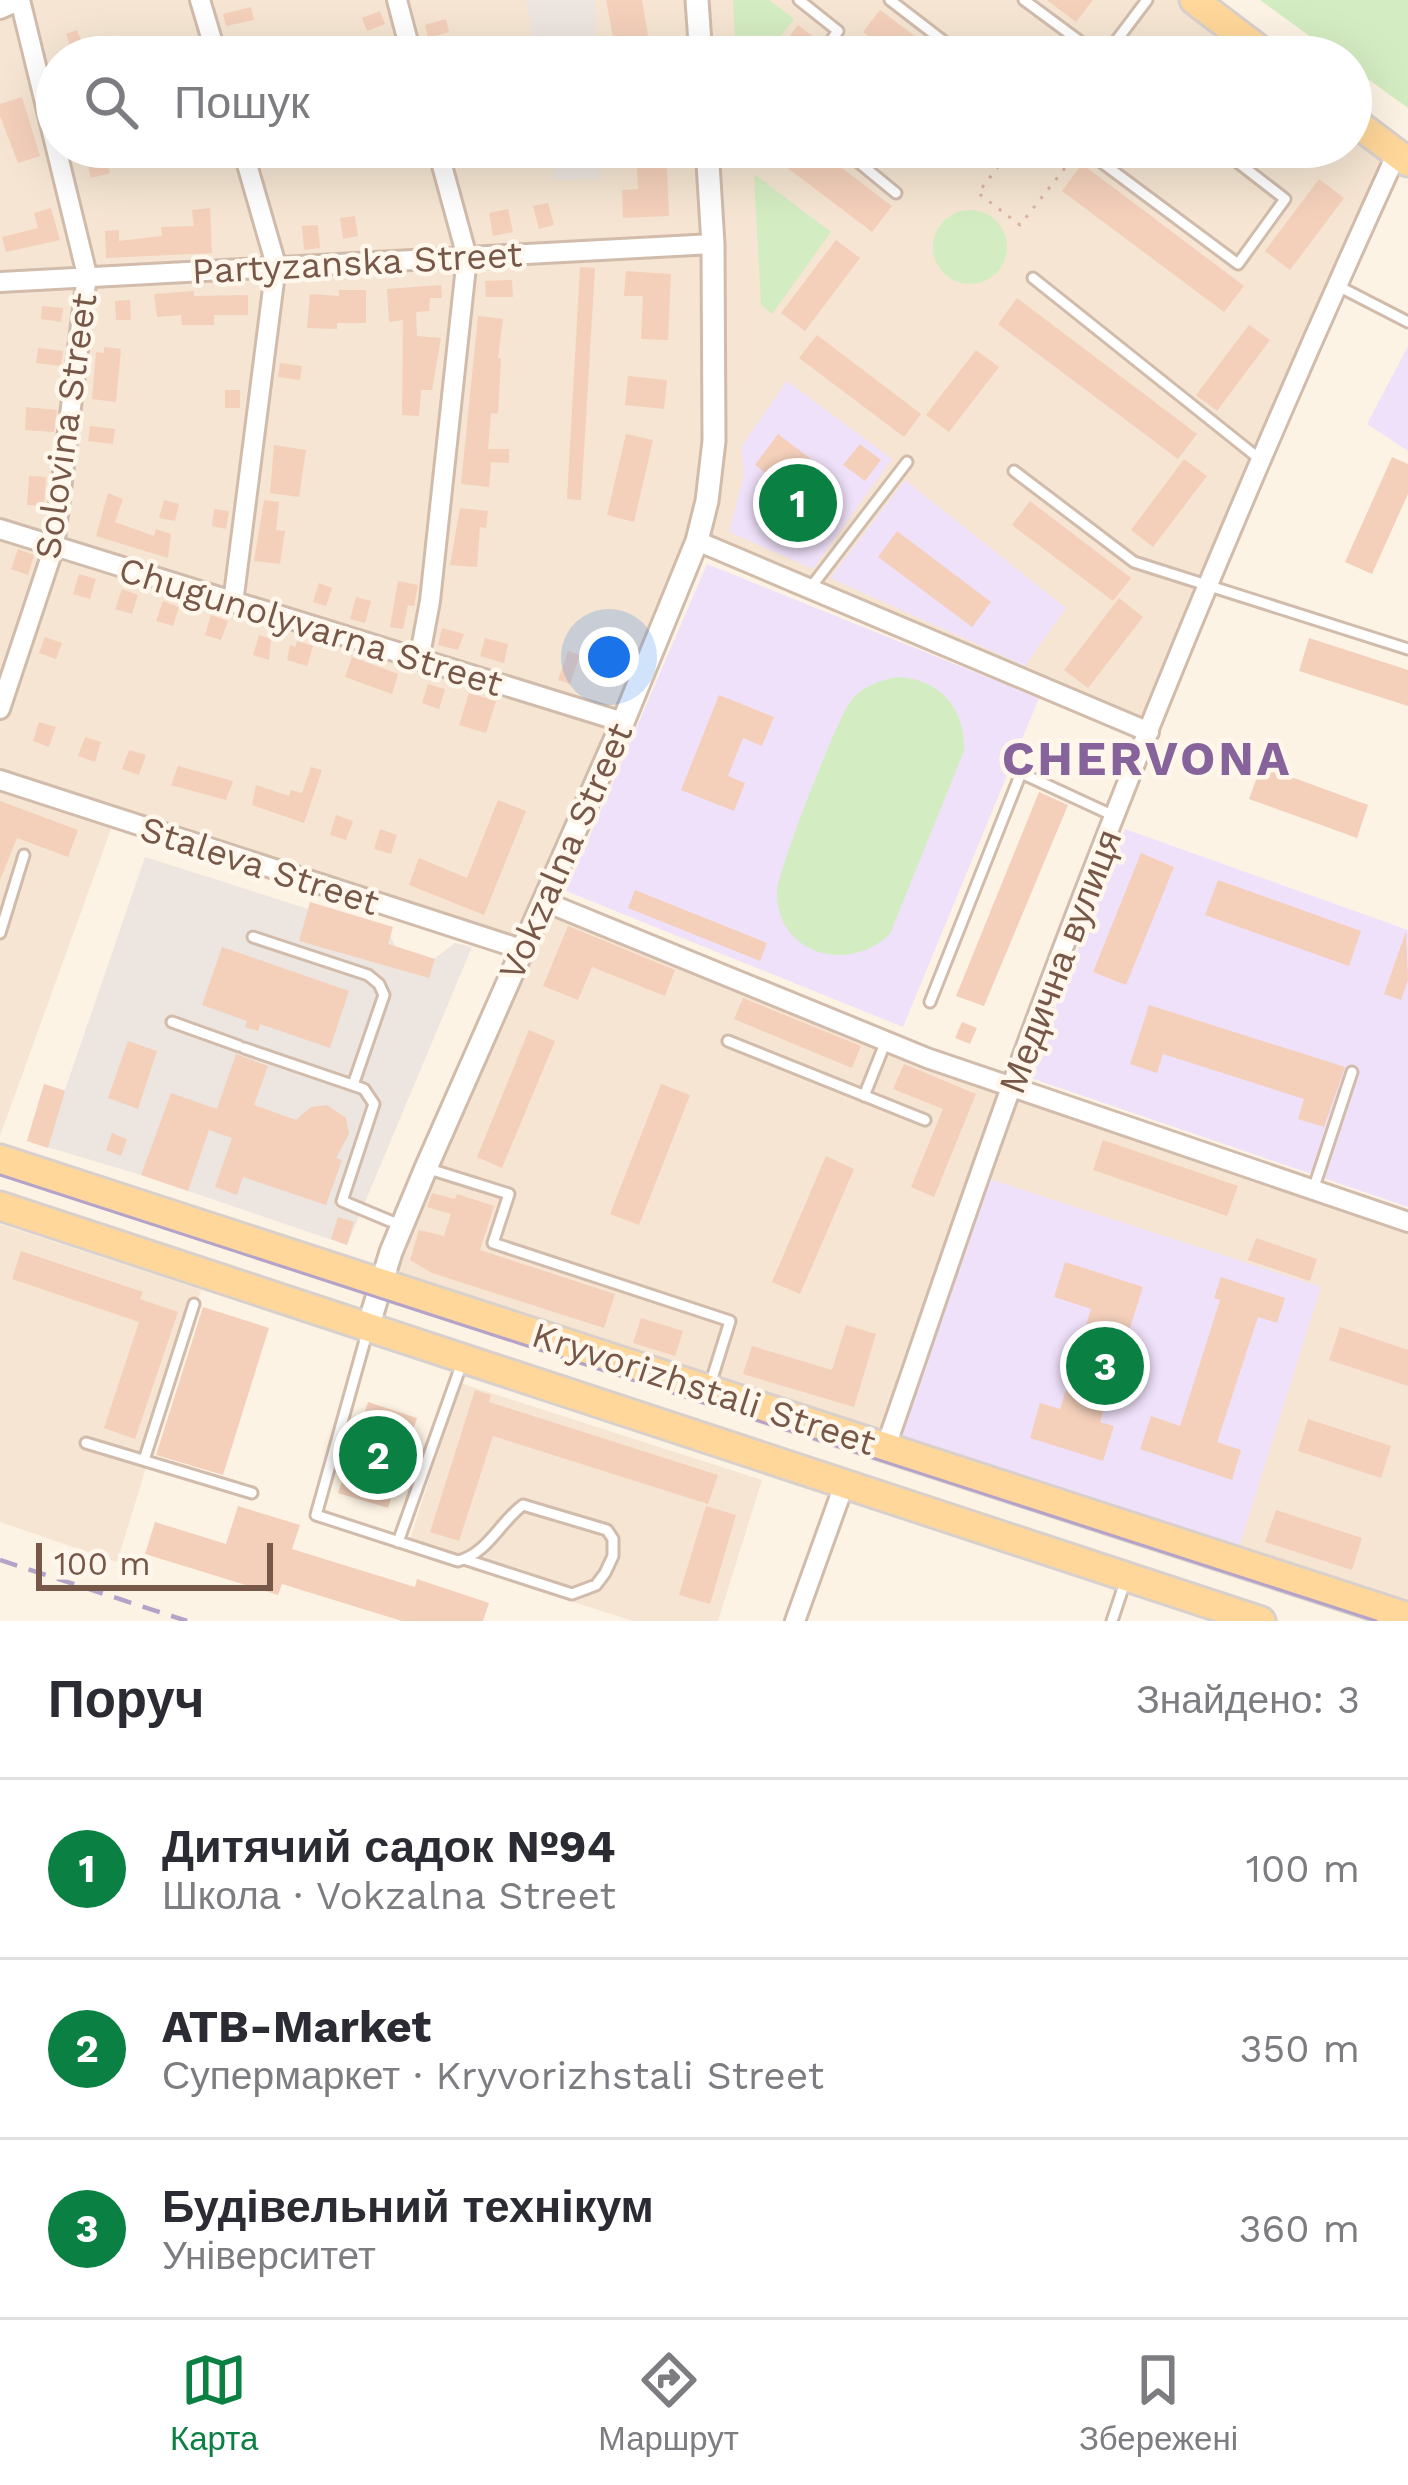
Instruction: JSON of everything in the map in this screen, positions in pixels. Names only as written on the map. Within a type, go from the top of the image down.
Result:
[{"type":"main road","points":[[1194,0],[1241,36]]},
{"type":"main road","points":[[1372,134],[1402,158]]},
{"type":"main road","name":"Kryvorizhstali Street","points":[[0,1159],[1408,1618]]},
{"type":"main road","name":"Kryvorizhstali Street","points":[[1,1210],[1261,1621]]},
{"type":"street","points":[[0,10],[20,0]]},
{"type":"street","name":"Solovina Street","points":[[20,0],[36,66]]},
{"type":"street","points":[[200,0],[211,36]]},
{"type":"street","points":[[397,0],[406,36]]},
{"type":"street","points":[[698,0],[700,36]]},
{"type":"street","name":"Медична вулиця","points":[[886,1446],[1012,1086],[1114,816],[1337,285],[1402,158]]},
{"type":"street","name":"Solovina Street","points":[[0,709],[54,547],[87,275],[61,168]]},
{"type":"street","points":[[233,603],[276,265],[248,168]]},
{"type":"street","points":[[419,659],[430,601],[467,257],[443,168]]},
{"type":"street","name":"Vokzalna Street","points":[[368,1328],[426,1168],[623,722],[697,541],[714,441],[708,168]]},
{"type":"street","name":"Partyzanska Street","points":[[0,282],[713,244]]},
{"type":"street","name":"Chugunolyvarna Street","points":[[0,529],[623,722]]},
{"type":"street","points":[[697,541],[1149,732]]},
{"type":"street","name":"Staleva Street","points":[[0,780],[521,950]]},
{"type":"street","points":[[542,902],[886,1041],[1408,1222]]},
{"type":"street","points":[[795,1621],[844,1485]]},
{"type":"lane","points":[[799,0],[838,31],[834,36]]},
{"type":"lane","points":[[890,0],[937,36]]},
{"type":"lane","points":[[1024,0],[1074,36]]},
{"type":"lane","points":[[1119,36],[1147,0]]},
{"type":"lane","points":[[866,168],[896,193]]},
{"type":"lane","points":[[1109,168],[1238,264],[1285,199],[1245,168]]},
{"type":"lane","points":[[1034,278],[1262,461]]},
{"type":"lane","points":[[1337,285],[1408,322]]},
{"type":"lane","points":[[811,587],[907,462]]},
{"type":"lane","points":[[1014,471],[1134,562],[1408,650]]},
{"type":"lane","points":[[930,1002],[1021,773],[1114,816]]},
{"type":"lane","points":[[0,933],[24,855]]},
{"type":"lane","points":[[253,937],[368,975],[379,984],[384,995],[353,1085]]},
{"type":"lane","points":[[172,1022],[364,1089],[374,1105],[342,1201],[402,1226]]},
{"type":"lane","points":[[728,1041],[925,1120]]},
{"type":"lane","points":[[864,1096],[886,1041]]},
{"type":"lane","points":[[1313,1190],[1352,1072]]},
{"type":"lane","points":[[426,1168],[509,1195],[493,1244],[730,1321],[708,1390]]},
{"type":"lane","points":[[144,1460],[194,1304]]},
{"type":"lane","points":[[368,1328],[316,1515],[572,1594],[596,1585],[614,1556],[613,1539],[607,1530],[523,1504],[467,1560]]},
{"type":"lane","points":[[398,1542],[463,1359]]},
{"type":"lane","points":[[86,1443],[252,1493]]},
{"type":"lane","points":[[1112,1621],[1127,1577]]},
{"type":"path","points":[[997,168],[978,193],[1020,225],[1065,168]]},
{"type":"shaded area","points":[[0,0],[1194,0],[1241,36],[36,36],[36,168],[1372,168],[1372,135],[1397,153],[1149,732],[697,541],[543,901],[927,1058],[1408,1222],[1408,1617],[382,1283],[520,950],[115,818],[0,1136]]},
{"type":"shaded area","points":[[526,0],[595,0],[596,36],[532,36]]},
{"type":"shaded area","points":[[553,168],[600,168],[600,179],[554,180]]},
{"type":"shaded area","points":[[1408,346],[1408,451],[1367,424]]},
{"type":"shaded area","points":[[787,381],[892,459],[813,569],[729,532],[744,475],[741,447]]},
{"type":"shaded area","points":[[905,480],[1066,608],[1025,666],[830,578]]},
{"type":"shaded area","points":[[707,564],[1039,698],[903,1027],[566,891]]},
{"type":"shaded area","points":[[1125,829],[1408,930],[1408,1207],[1028,1077]]},
{"type":"shaded area","points":[[145,857],[390,935],[395,946],[434,959],[455,943],[472,947],[347,1245],[27,1141],[44,1084],[65,1090]]},
{"type":"shaded area","points":[[980,1176],[1321,1287],[1235,1560],[886,1446]]},
{"type":"shaded area","points":[[0,1224],[201,1290],[117,1562],[0,1522]]},
{"type":"shaded area","points":[[460,1383],[762,1480],[718,1621],[633,1621],[407,1549]]},
{"type":"green space","points":[[733,0],[769,0],[794,19],[781,36],[735,36]]},
{"type":"green space","points":[[1260,0],[1408,0],[1408,108],[1372,82],[1372,36],[1309,36]]},
{"type":"green space","points":[[754,174],[831,232],[772,314],[761,305]]},
{"type":"green space","points":[[970,210],[996,221],[1007,247],[996,273],[970,284],[944,273],[933,247],[944,221]]},
{"type":"green space","points":[[898,677],[927,684],[948,699],[961,722],[964,751],[890,934],[855,953],[818,952],[789,931],[780,914],[780,879],[821,764],[850,702],[872,685]]},
{"type":"building","points":[[606,0],[642,0],[648,36],[613,36]]},
{"type":"building","points":[[1047,0],[1093,0],[1076,22]]},
{"type":"building","points":[[251,7],[254,20],[226,26],[223,14]]},
{"type":"building","points":[[880,10],[915,36],[868,36],[863,32]]},
{"type":"building","points":[[380,11],[385,24],[367,31],[362,18]]},
{"type":"building","points":[[446,19],[449,32],[428,36],[425,25]]},
{"type":"building","points":[[798,25],[812,36],[790,36]]},
{"type":"building","points":[[22,97],[36,157],[18,163],[0,104]]},
{"type":"building","points":[[88,168],[109,168],[110,173],[91,178]]},
{"type":"building","points":[[637,168],[667,168],[669,216],[623,218],[622,190],[638,189]]},
{"type":"building","points":[[788,168],[842,168],[892,206],[872,232]]},
{"type":"building","points":[[1079,168],[1087,168],[1244,286],[1224,312],[1062,191]]},
{"type":"building","points":[[1319,179],[1344,198],[1290,270],[1265,251]]},
{"type":"building","points":[[548,203],[554,225],[539,229],[533,206]]},
{"type":"building","points":[[51,208],[60,240],[6,252],[2,237],[38,228],[34,213]]},
{"type":"building","points":[[210,208],[212,253],[106,258],[105,231],[119,230],[119,241],[162,236],[161,227],[194,226],[192,210]]},
{"type":"building","points":[[508,209],[513,232],[493,236],[489,213]]},
{"type":"building","points":[[355,216],[358,236],[343,239],[340,218]]},
{"type":"building","points":[[318,225],[320,248],[304,250],[302,226]]},
{"type":"building","points":[[836,240],[860,258],[805,331],[781,313]]},
{"type":"building","points":[[580,267],[595,268],[581,500],[567,499]]},
{"type":"building","points":[[626,271],[671,274],[668,340],[641,339],[643,296],[624,296]]},
{"type":"building","points":[[512,280],[513,297],[486,297],[485,281]]},
{"type":"building","points":[[441,285],[442,298],[430,298],[429,311],[416,312],[417,336],[441,338],[432,390],[421,390],[419,416],[402,415],[403,320],[389,322],[387,289]]},
{"type":"building","points":[[339,290],[366,290],[366,323],[307,328],[310,294],[339,296]]},
{"type":"building","points":[[194,291],[194,296],[248,295],[248,315],[214,315],[214,325],[182,325],[181,315],[157,317],[154,294]]},
{"type":"building","points":[[1017,298],[1197,434],[1178,459],[998,324]]},
{"type":"building","points":[[130,300],[131,320],[116,320],[115,301]]},
{"type":"building","points":[[42,306],[63,308],[61,322],[41,319]]},
{"type":"building","points":[[478,316],[503,319],[498,414],[491,413],[488,449],[509,449],[509,463],[491,462],[489,487],[461,484]]},
{"type":"building","points":[[1249,325],[1270,340],[1217,411],[1196,395]]},
{"type":"building","points":[[817,335],[921,414],[904,437],[799,358]]},
{"type":"building","points":[[104,347],[121,349],[116,402],[92,399],[96,352],[104,353]]},
{"type":"building","points":[[38,348],[63,351],[61,366],[36,363]]},
{"type":"building","points":[[976,350],[999,367],[949,432],[926,415]]},
{"type":"building","points":[[280,363],[302,366],[300,380],[278,377]]},
{"type":"building","points":[[628,376],[667,380],[664,409],[625,405]]},
{"type":"building","points":[[225,390],[240,390],[240,408],[225,408]]},
{"type":"building","points":[[26,407],[57,410],[54,432],[25,430]]},
{"type":"building","points":[[90,426],[115,429],[113,444],[88,441]]},
{"type":"building","points":[[626,434],[653,440],[634,522],[607,515]]},
{"type":"building","points":[[778,434],[828,472],[805,503],[792,493],[796,488],[775,472],[771,477],[755,465]]},
{"type":"building","points":[[860,444],[881,460],[865,481],[843,465]]},
{"type":"building","points":[[274,445],[306,450],[299,497],[270,493]]},
{"type":"building","points":[[1392,457],[1408,464],[1408,494],[1372,574],[1345,562]]},
{"type":"building","points":[[1184,459],[1207,476],[1153,547],[1131,530]]},
{"type":"building","points":[[29,476],[46,477],[44,506],[27,505]]},
{"type":"building","points":[[108,493],[123,499],[115,522],[154,536],[156,529],[171,534],[168,558],[96,536]]},
{"type":"building","points":[[164,500],[179,504],[175,521],[159,518]]},
{"type":"building","points":[[264,500],[279,502],[276,530],[285,531],[280,564],[254,561]]},
{"type":"building","points":[[1030,501],[1131,578],[1113,601],[1012,525]]},
{"type":"building","points":[[460,508],[488,511],[486,528],[480,527],[477,567],[450,565]]},
{"type":"building","points":[[214,509],[229,511],[226,529],[212,526]]},
{"type":"building","points":[[897,531],[991,602],[972,627],[878,557]]},
{"type":"building","points":[[18,549],[34,555],[28,575],[11,569]]},
{"type":"building","points":[[79,574],[96,579],[90,599],[73,594]]},
{"type":"building","points":[[398,581],[418,585],[403,629],[390,627]]},
{"type":"building","points":[[319,583],[332,588],[326,606],[313,602]]},
{"type":"building","points":[[122,589],[138,595],[132,614],[115,609]]},
{"type":"building","points":[[356,597],[371,601],[365,623],[350,619]]},
{"type":"building","points":[[1119,598],[1143,617],[1088,688],[1064,670]]},
{"type":"building","points":[[163,601],[179,607],[173,626],[156,621]]},
{"type":"building","points":[[211,615],[228,621],[221,640],[205,635]]},
{"type":"building","points":[[442,628],[464,634],[458,650],[438,645]]},
{"type":"building","points":[[259,635],[271,639],[269,660],[253,655]]},
{"type":"building","points":[[45,637],[62,643],[56,659],[39,653]]},
{"type":"building","points":[[485,638],[508,644],[504,663],[480,656]]},
{"type":"building","points":[[1309,638],[1408,670],[1408,706],[1299,671]]},
{"type":"building","points":[[297,641],[313,646],[307,666],[287,660],[290,645],[295,647]]},
{"type":"building","points":[[568,651],[580,655],[570,684],[558,680]]},
{"type":"building","points":[[352,657],[398,674],[392,694],[345,677]]},
{"type":"building","points":[[428,684],[445,689],[439,709],[422,703]]},
{"type":"building","points":[[469,693],[496,701],[486,733],[459,725]]},
{"type":"building","points":[[719,695],[774,717],[762,746],[743,738],[728,776],[745,783],[734,811],[681,790]]},
{"type":"building","points":[[39,722],[56,727],[49,747],[33,741]]},
{"type":"building","points":[[85,737],[101,742],[95,762],[78,756]]},
{"type":"building","points":[[129,750],[146,755],[139,775],[122,769]]},
{"type":"building","points":[[178,766],[233,781],[226,800],[171,785]]},
{"type":"building","points":[[1261,766],[1368,805],[1357,838],[1249,799]]},
{"type":"building","points":[[311,767],[322,770],[304,823],[252,805],[256,785],[289,796],[291,790],[302,793]]},
{"type":"building","points":[[1039,792],[1068,805],[984,1006],[956,996]]},
{"type":"building","points":[[498,800],[526,811],[484,915],[409,885],[419,858],[467,878]]},
{"type":"building","points":[[0,801],[78,830],[68,857],[17,838],[0,880]]},
{"type":"building","points":[[336,815],[353,821],[346,840],[330,835]]},
{"type":"building","points":[[380,829],[397,835],[391,854],[374,849]]},
{"type":"building","points":[[1141,853],[1174,867],[1126,985],[1093,972]]},
{"type":"building","points":[[1218,880],[1361,931],[1349,966],[1205,915]]},
{"type":"building","points":[[635,890],[767,943],[760,961],[628,908]]},
{"type":"building","points":[[310,902],[393,927],[388,944],[435,959],[429,978],[299,941]]},
{"type":"building","points":[[568,926],[675,970],[665,996],[592,967],[578,1000],[543,986]]},
{"type":"building","points":[[1406,931],[1408,980],[1401,1000],[1384,994]]},
{"type":"building","points":[[222,947],[349,991],[330,1048],[260,1024],[258,1031],[245,1027],[247,1021],[202,1005]]},
{"type":"building","points":[[743,998],[861,1046],[852,1068],[734,1019]]},
{"type":"building","points":[[1149,1005],[1345,1067],[1324,1127],[1298,1119],[1304,1099],[1163,1054],[1157,1073],[1130,1064]]},
{"type":"building","points":[[962,1022],[977,1028],[970,1044],[955,1038]]},
{"type":"building","points":[[529,1030],[555,1041],[502,1168],[477,1157]]},
{"type":"building","points":[[128,1041],[157,1051],[138,1109],[108,1098]]},
{"type":"building","points":[[236,1054],[268,1066],[254,1105],[296,1120],[311,1107],[327,1105],[346,1118],[349,1134],[336,1158],[342,1160],[326,1205],[243,1177],[237,1195],[215,1187],[232,1138],[209,1130],[188,1191],[141,1175],[171,1093],[217,1109]]},
{"type":"building","points":[[904,1064],[976,1094],[934,1197],[911,1187],[943,1109],[893,1089]]},
{"type":"building","points":[[44,1084],[65,1091],[48,1148],[27,1141]]},
{"type":"building","points":[[661,1084],[690,1095],[639,1225],[610,1214]]},
{"type":"building","points":[[112,1133],[127,1139],[121,1156],[106,1150]]},
{"type":"building","points":[[1103,1140],[1238,1186],[1227,1216],[1093,1170]]},
{"type":"building","points":[[826,1156],[854,1169],[800,1294],[772,1282]]},
{"type":"building","points":[[432,1193],[455,1199],[457,1194],[494,1206],[480,1250],[615,1294],[604,1328],[432,1273],[410,1260],[419,1230],[444,1236],[451,1214],[427,1207]]},
{"type":"building","points":[[338,1217],[354,1222],[347,1245],[331,1239]]},
{"type":"building","points":[[1256,1238],[1317,1259],[1310,1281],[1248,1260]]},
{"type":"building","points":[[21,1251],[143,1292],[140,1299],[178,1312],[135,1439],[104,1428],[139,1322],[12,1279]]},
{"type":"building","points":[[1065,1262],[1143,1287],[1100,1422],[1114,1426],[1103,1461],[1030,1438],[1040,1403],[1060,1409],[1091,1309],[1054,1297]]},
{"type":"building","points":[[1221,1277],[1285,1298],[1277,1323],[1258,1317],[1217,1442],[1241,1450],[1232,1480],[1140,1449],[1151,1416],[1180,1426],[1220,1300],[1214,1298]]},
{"type":"building","points":[[203,1307],[269,1328],[223,1475],[156,1455]]},
{"type":"building","points":[[641,1318],[683,1331],[675,1356],[633,1343]]},
{"type":"building","points":[[846,1325],[876,1334],[854,1407],[743,1374],[752,1346],[832,1370]]},
{"type":"building","points":[[1340,1327],[1408,1350],[1408,1386],[1329,1360]]},
{"type":"building","points":[[475,1390],[491,1395],[489,1402],[718,1475],[708,1504],[493,1436],[459,1541],[430,1532]]},
{"type":"building","points":[[368,1402],[417,1418],[388,1508],[338,1493]]},
{"type":"building","points":[[1308,1419],[1391,1446],[1381,1478],[1298,1451]]},
{"type":"building","points":[[238,1506],[300,1525],[292,1549],[415,1587],[417,1579],[489,1603],[483,1621],[402,1621],[282,1584],[278,1595],[145,1554],[155,1522],[226,1544]]},
{"type":"building","points":[[706,1506],[736,1515],[710,1604],[679,1595]]},
{"type":"building","points":[[1276,1510],[1362,1538],[1352,1570],[1265,1542]]},
{"type":"tram line","points":[[0,1175],[1376,1621]]},
{"type":"railway","points":[[0,1560],[187,1621]]},
{"type":"place","name":"Дитячий садок №94","points":[[798,503]]},
{"type":"place","name":"Будівельний технікум","points":[[1105,1366]]},
{"type":"place","name":"ATB-Market","points":[[378,1455]]},
{"type":"district","name":"CHERVONA","points":[[1147,758]]}]
